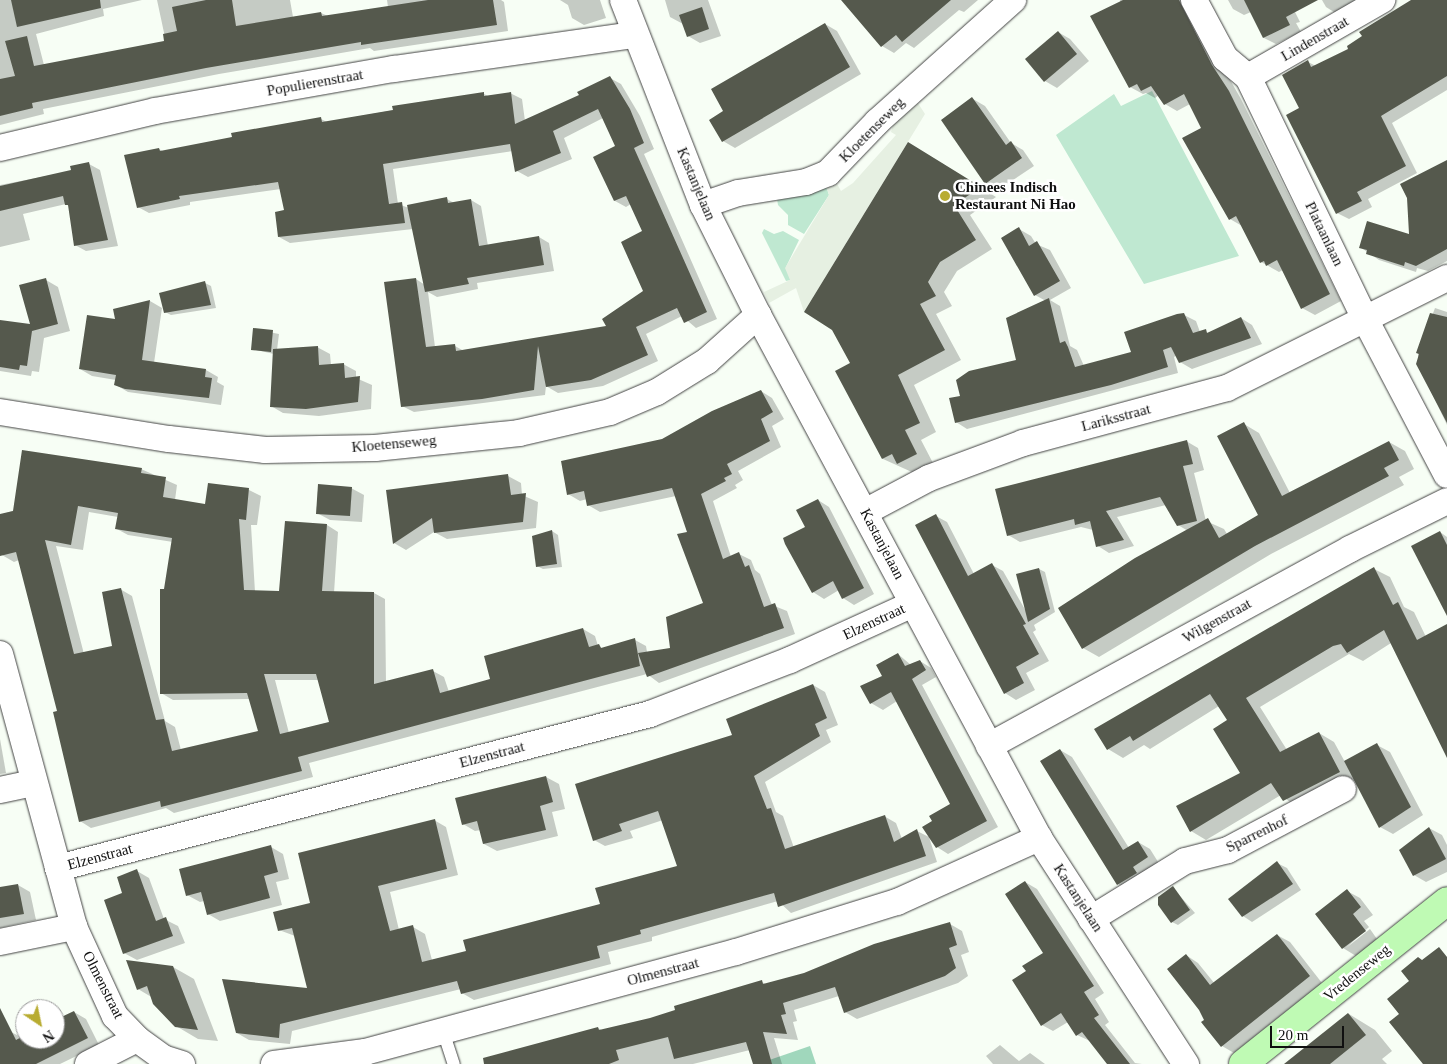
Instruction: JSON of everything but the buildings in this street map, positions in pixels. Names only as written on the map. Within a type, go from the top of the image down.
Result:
[{"type":"main road","name":"Vredenseweg","points":[[1243,1064],[1447,902]]},
{"type":"street","name":"Kastanjelaan","points":[[623,0],[634,35],[703,205],[758,315],[1038,838],[1186,1064]]},
{"type":"street","name":"Kloetenseweg","points":[[703,205],[738,193],[806,182],[828,173],[877,122],[1013,0]]},
{"type":"street","name":"Plataanlaan","points":[[1194,0],[1225,58],[1248,77],[1365,319],[1447,475]]},
{"type":"street","name":"Lindenstraat","points":[[1248,77],[1382,0]]},
{"type":"street","name":"Populierenstraat","points":[[0,148],[155,111],[394,69],[634,35]]},
{"type":"street","name":"Lariksstraat","points":[[865,512],[929,478],[1023,443],[1227,388],[1447,278]]},
{"type":"street","name":"Kloetenseweg","points":[[0,412],[169,439],[265,450],[375,448],[520,433],[610,412],[657,392],[706,361],[758,315]]},
{"type":"street","name":"Wilgenstraat","points":[[989,746],[1350,549],[1447,501]]},
{"type":"street","name":"Elzenstraat","points":[[58,868],[650,714],[790,660],[913,604]]},
{"type":"street","name":"Olmenstraat","points":[[0,656],[74,927],[115,1016],[136,1039],[163,1058],[182,1064]]},
{"type":"street","points":[[0,790],[34,783]]},
{"type":"street","name":"Sparrenhof","points":[[1092,919],[1185,861],[1228,850],[1343,789]]},
{"type":"street","name":"Olmenstraat","points":[[274,1064],[364,1052],[736,952],[897,902],[1038,838]]},
{"type":"street","points":[[0,942],[74,927]]},
{"type":"street","points":[[88,1064],[136,1039]]},
{"type":"lane","points":[[443,1031],[454,1064]]},
{"type":"green space","points":[[1152,91],[1239,256],[1144,284],[1056,135],[1114,94],[1121,106]]},
{"type":"green space","points":[[826,186],[829,195],[804,234],[788,225],[788,215],[778,205],[777,199]]},
{"type":"green space","points":[[764,229],[774,234],[783,231],[799,240],[786,267],[791,280],[786,281],[762,233]]},
{"type":"green space","points":[[810,1046],[816,1064],[758,1064]]},
{"type":"shaded area","points":[[916,100],[925,114],[804,312],[796,288],[769,303],[764,292],[790,280],[785,268],[829,195],[826,186],[835,180],[841,191],[853,183],[896,135],[891,132],[895,118]]},
{"type":"place","name":"Chinees Indisch Restaurant Ni Hao","points":[[945,196]]}]
